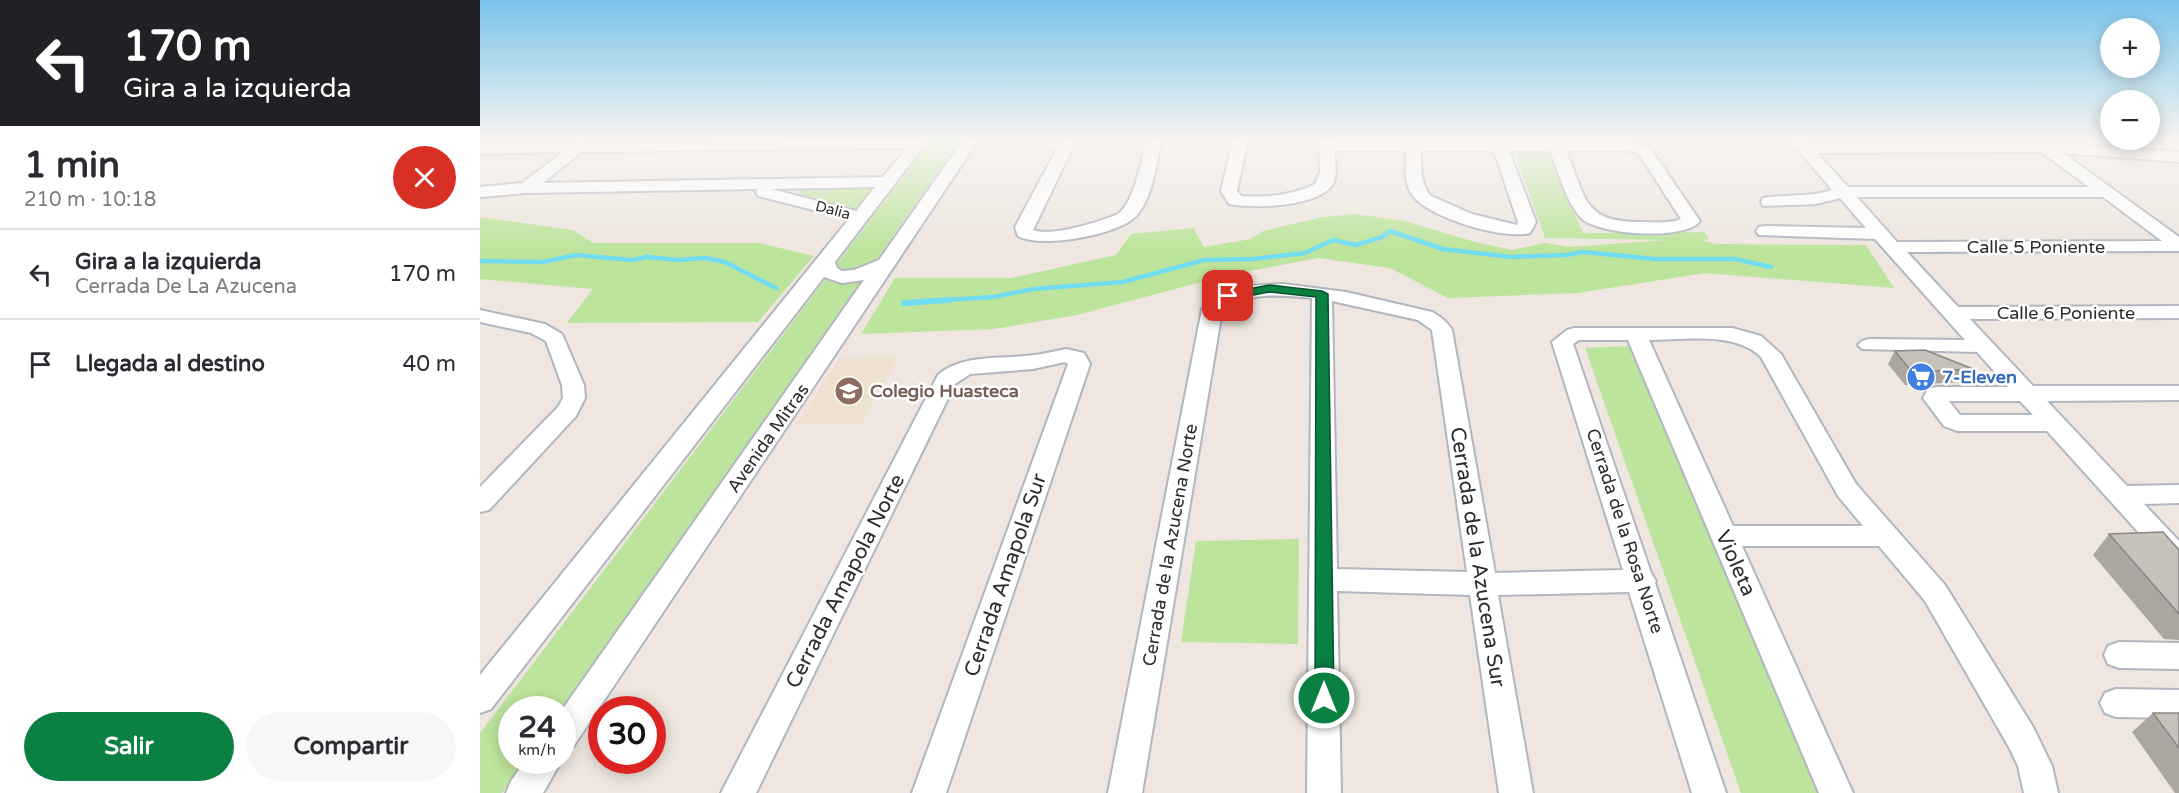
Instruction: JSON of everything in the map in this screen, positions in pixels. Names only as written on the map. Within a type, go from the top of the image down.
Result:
[{"type":"street","points":[[526,188],[542,176]]},
{"type":"street","points":[[480,699],[892,176]]},
{"type":"street","name":"Avenida Mitras","points":[[576,716],[946,176]]},
{"type":"street","points":[[1050,176],[1024,227],[1024,232],[1029,236],[1046,237],[1125,218],[1134,205],[1143,176]]},
{"type":"street","points":[[1232,176],[1229,191],[1235,200],[1249,202],[1299,196],[1321,188],[1326,176]]},
{"type":"street","points":[[1416,176],[1417,188],[1424,198],[1444,209],[1512,231],[1524,228],[1527,222],[1511,176]]},
{"type":"street","points":[[1569,176],[1586,213],[1598,223],[1628,226],[1688,224],[1691,221],[1662,176]]},
{"type":"street","points":[[1830,176],[2179,559]]},
{"type":"street","points":[[2086,176],[2179,246]]},
{"type":"street","name":"Dalia","points":[[480,192],[526,188],[887,182]]},
{"type":"street","name":"Dalia","points":[[736,185],[860,217]]},
{"type":"street","points":[[1769,202],[1816,199],[1845,192],[2109,192]]},
{"type":"street","name":"Calle 5 Poniente","points":[[1765,231],[1887,240],[2179,246]]},
{"type":"street","points":[[826,262],[828,271],[842,277],[865,273],[888,262]]},
{"type":"street","name":"Cerrada de la Azucena Norte","points":[[1125,793],[1212,309],[1219,300],[1269,289],[1322,294]]},
{"type":"street","points":[[1322,294],[1324,793]]},
{"type":"street","name":"Cerrada de la Azucena Sur","points":[[1322,294],[1425,316],[1436,322],[1443,330],[1516,793]]},
{"type":"street","name":"Calle 6 Poniente","points":[[1954,313],[2179,312]]},
{"type":"street","points":[[480,316],[538,328],[555,338],[573,385],[574,398],[568,411],[480,503]]},
{"type":"street","points":[[1635,333],[1732,334],[1753,339],[1763,346],[1770,354],[1834,471],[1935,593],[2022,738],[2035,766],[2041,793]]},
{"type":"street","name":"Violeta","points":[[1635,333],[1836,793]]},
{"type":"street","name":"Cerrada de la Rosa Norte","points":[[1635,333],[1574,334],[1562,342],[1710,793]]},
{"type":"street","points":[[1869,345],[1984,346]]},
{"type":"street","name":"Cerrada Amapola Sur","points":[[929,793],[1079,364],[1076,358],[1066,355],[955,372]]},
{"type":"street","name":"Cerrada Amapola Norte","points":[[738,793],[946,380],[955,372]]},
{"type":"street","points":[[2054,423],[1957,423],[1952,421],[1934,398],[1936,394],[2179,393]]},
{"type":"street","points":[[2121,495],[2179,494]]},
{"type":"street","points":[[1724,536],[1886,536]]},
{"type":"street","points":[[1324,580],[1482,584],[1642,581]]},
{"type":"street","points":[[2119,656],[2179,656]]},
{"type":"street","points":[[2116,703],[2179,704]]},
{"type":"street","points":[[523,793],[536,774]]},
{"type":"shaded area","name":"Colegio Huasteca","points":[[898,356],[861,424],[797,424],[840,359]]},
{"type":"green space","points":[[904,176],[935,176],[570,696],[508,696]]},
{"type":"green space","points":[[1523,176],[1558,176],[1583,233],[1704,232],[1709,239],[1703,240],[1715,244],[1866,245],[1894,288],[1705,273],[1578,293],[1448,298],[1390,268],[1318,258],[1224,276],[1077,315],[994,329],[861,334],[895,278],[1011,278],[1116,255],[1131,234],[1193,228],[1204,247],[1251,239],[1263,231],[1323,217],[1355,214],[1405,221],[1475,242],[1512,250],[1545,243],[1570,247],[1665,240],[1545,238]]},
{"type":"green space","points":[[874,187],[855,209],[799,196],[799,192],[805,189]]},
{"type":"green space","points":[[480,217],[573,230],[593,243],[759,243],[814,256],[758,322],[567,323],[593,289],[480,279]]},
{"type":"green space","points":[[1630,346],[1818,793],[1741,793],[1585,348]]},
{"type":"green space","points":[[1299,539],[1298,644],[1181,642],[1196,541]]},
{"type":"green space","points":[[498,709],[498,774],[516,774],[502,793],[480,793],[480,733]]},
{"type":"building","points":[[1925,350],[1973,369],[1912,372],[1895,351]]},
{"type":"building","points":[[2163,532],[2179,550],[2179,614],[2109,534]]},
{"type":"building","points":[[2153,713],[2179,713],[2179,748]]},
{"type":"waterway","points":[[927,301],[994,297],[1033,289],[1123,282],[1204,260],[1253,259],[1305,253],[1333,240],[1356,245],[1382,237],[1390,231],[1443,249],[1511,257],[1566,255],[1583,252],[1655,259],[1735,259],[1771,267]]},
{"type":"waterway","points":[[480,261],[543,262],[576,255],[632,260],[647,257],[678,260],[706,258],[725,262],[776,288]]},
{"type":"waterway","points":[[904,303],[949,300]]},
{"type":"place","name":"7-Eleven","points":[[1921,377]]},
{"type":"place","name":"Colegio Huasteca","points":[[849,391]]},
{"type":"route","points":[[1228,296],[1269,289],[1322,294],[1324,698]]}]
